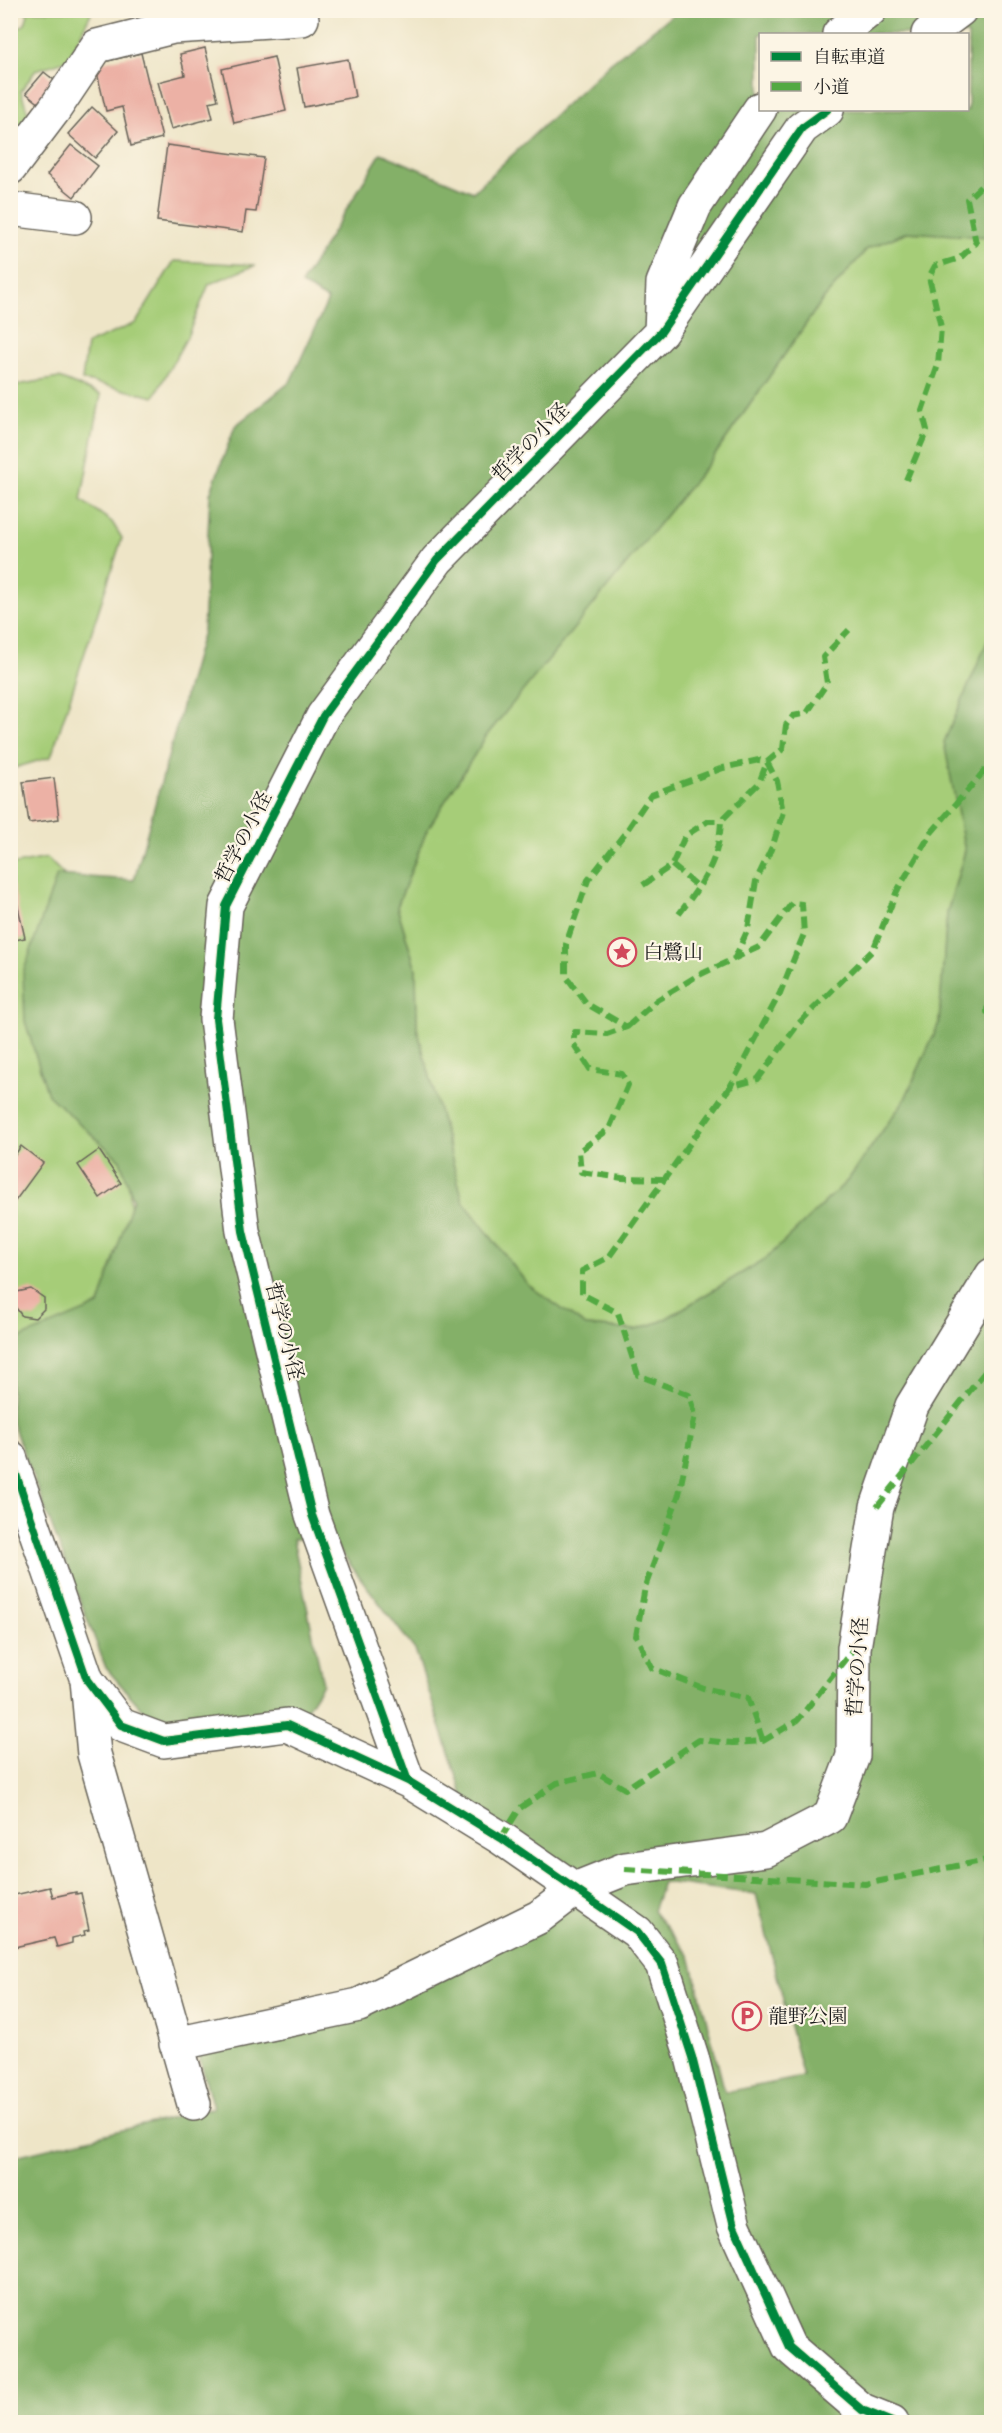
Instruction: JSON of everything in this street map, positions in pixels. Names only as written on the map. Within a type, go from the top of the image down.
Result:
[{"type":"street","points":[[840,33],[870,10]]},
{"type":"street","points":[[929,33],[960,10]]},
{"type":"street","points":[[10,168],[54,110],[97,46],[172,27],[302,19]]},
{"type":"street","points":[[661,332],[663,283],[695,206],[759,110]]},
{"type":"street","name":"哲学の小径","points":[[408,1781],[312,1515],[243,1231],[216,1019],[226,906],[323,716],[437,560],[661,332],[802,128],[826,111]]},
{"type":"street","points":[[10,209],[75,217]]},
{"type":"street","name":"哲学の小径","points":[[176,2044],[359,2005],[539,1917],[576,1888],[625,1869],[766,1850],[830,1817],[852,1756],[854,1648],[877,1507],[912,1406],[992,1275]]},
{"type":"street","points":[[10,1457],[87,1680],[94,1754],[194,2104]]},
{"type":"street","points":[[87,1680],[121,1725],[164,1741],[287,1725],[408,1781],[501,1838],[637,1932],[662,1964],[692,2057],[734,2226],[789,2347],[862,2410],[892,2422]]},
{"type":"green space","points":[[24,11],[92,11],[68,60],[36,70],[21,91],[30,120],[11,130],[10,34],[25,24],[28,14]]},
{"type":"green space","points":[[678,11],[991,11],[991,237],[907,232],[867,249],[821,302],[712,459],[487,735],[427,830],[397,907],[416,969],[417,1028],[463,1201],[528,1285],[586,1326],[636,1330],[662,1321],[767,1258],[848,1180],[905,1099],[939,1023],[947,913],[965,851],[944,742],[991,633],[991,2422],[11,2422],[11,2157],[213,2108],[198,2052],[576,1908],[523,1846],[463,1795],[415,1650],[330,1538],[293,1539],[323,1684],[306,1710],[201,1720],[148,1716],[106,1668],[11,1420],[11,1342],[99,1305],[133,1199],[120,1160],[48,1095],[25,1021],[23,973],[57,875],[134,880],[203,631],[210,494],[235,426],[290,382],[328,300],[301,284],[381,153],[473,192],[611,62]],"holes":[[[663,1882],[756,1894],[803,2077],[725,2092],[690,1956],[653,1911]]]},
{"type":"green space","points":[[907,232],[991,237],[991,633],[945,742],[965,851],[947,913],[939,1023],[905,1099],[848,1180],[767,1258],[662,1321],[636,1330],[586,1326],[528,1285],[463,1201],[417,1028],[416,969],[397,907],[427,830],[487,734],[712,459],[821,302],[867,249]]},
{"type":"green space","points":[[174,261],[256,265],[209,284],[187,337],[154,397],[82,380],[87,344],[136,323]]},
{"type":"green space","points":[[59,378],[101,395],[81,500],[112,522],[122,538],[51,757],[11,769],[11,396],[17,385]]},
{"type":"green space","points":[[47,858],[65,876],[128,1162],[131,1215],[99,1305],[11,1347],[11,865]]},
{"type":"building","points":[[205,48],[218,100],[209,102],[213,118],[171,129],[158,82],[185,75],[180,54]]},
{"type":"building","points":[[141,53],[162,138],[131,146],[122,107],[106,111],[95,64]]},
{"type":"building","points":[[274,57],[286,111],[234,123],[222,69]]},
{"type":"building","points":[[348,59],[355,97],[304,107],[297,68]]},
{"type":"building","points":[[44,72],[59,84],[41,105],[26,93]]},
{"type":"building","points":[[92,107],[118,131],[95,158],[68,134]]},
{"type":"building","points":[[71,145],[98,166],[74,197],[47,175]]},
{"type":"building","points":[[167,145],[264,158],[256,212],[246,211],[243,232],[157,221]]},
{"type":"building","points":[[54,778],[59,819],[29,823],[23,782]]},
{"type":"building","points":[[13,885],[25,938],[10,941],[10,886]]},
{"type":"building","points":[[21,1146],[43,1163],[10,1208],[10,1162]]},
{"type":"building","points":[[99,1150],[121,1183],[100,1198],[78,1165]]},
{"type":"building","points":[[31,1289],[44,1298],[44,1309],[35,1318],[22,1316],[13,1304],[17,1292]]},
{"type":"building","points":[[50,1887],[53,1897],[81,1893],[89,1930],[84,1931],[85,1935],[72,1938],[72,1943],[57,1947],[54,1938],[10,1948],[10,1896]]},
{"type":"marked path","points":[[906,480],[927,430],[922,411],[938,365],[941,327],[929,277],[935,266],[960,258],[976,243],[967,199],[992,176]]},
{"type":"marked path","points":[[664,1179],[622,1178],[581,1172],[579,1151],[609,1129],[628,1085],[622,1074],[590,1069],[573,1043],[575,1032],[607,1034],[627,1027],[587,1004],[566,976],[566,944],[588,880],[651,795],[723,768],[759,760],[767,762],[783,749],[786,725],[793,716],[807,713],[827,683],[823,657],[849,630]]},
{"type":"marked path","points":[[679,914],[702,881],[713,860],[720,835],[721,821],[759,783],[767,762]]},
{"type":"marked path","points":[[734,960],[748,929],[756,881],[773,845],[783,812],[777,781],[767,762]]},
{"type":"marked path","points":[[763,1741],[748,1698],[703,1688],[652,1668],[636,1636],[645,1587],[679,1494],[695,1415],[689,1395],[638,1375],[618,1313],[582,1294],[582,1271],[609,1257],[730,1087],[758,1079],[799,1023],[873,950],[897,891],[931,833],[992,762]]},
{"type":"marked path","points":[[643,885],[672,865],[685,836],[708,821],[721,821]]},
{"type":"marked path","points":[[672,865],[699,888]]},
{"type":"marked path","points":[[627,1027],[657,1000],[697,976],[759,947],[792,903],[802,904],[804,934],[780,993],[730,1087]]},
{"type":"marked path","points":[[992,953],[987,1012],[992,1014]]},
{"type":"marked path","points":[[877,1507],[992,1363]]},
{"type":"marked path","points":[[501,1838],[520,1808],[557,1783],[598,1773],[625,1789],[699,1740],[733,1743],[763,1741],[798,1720],[854,1648]]},
{"type":"marked path","points":[[625,1869],[865,1884],[992,1859]]},
{"type":"cycle path","points":[[408,1781],[312,1515],[243,1231],[216,1019],[226,906],[323,716],[437,560],[661,332],[802,128],[826,111]]},
{"type":"cycle path","points":[[10,1457],[87,1680],[121,1725],[164,1741],[287,1725],[408,1781],[501,1838],[637,1932],[662,1964],[692,2057],[734,2226],[789,2347],[862,2410],[892,2422]]},
{"type":"place","name":"白鷺山","points":[[622,952]]},
{"type":"place","name":"龍野公園","points":[[747,2016]]}]
